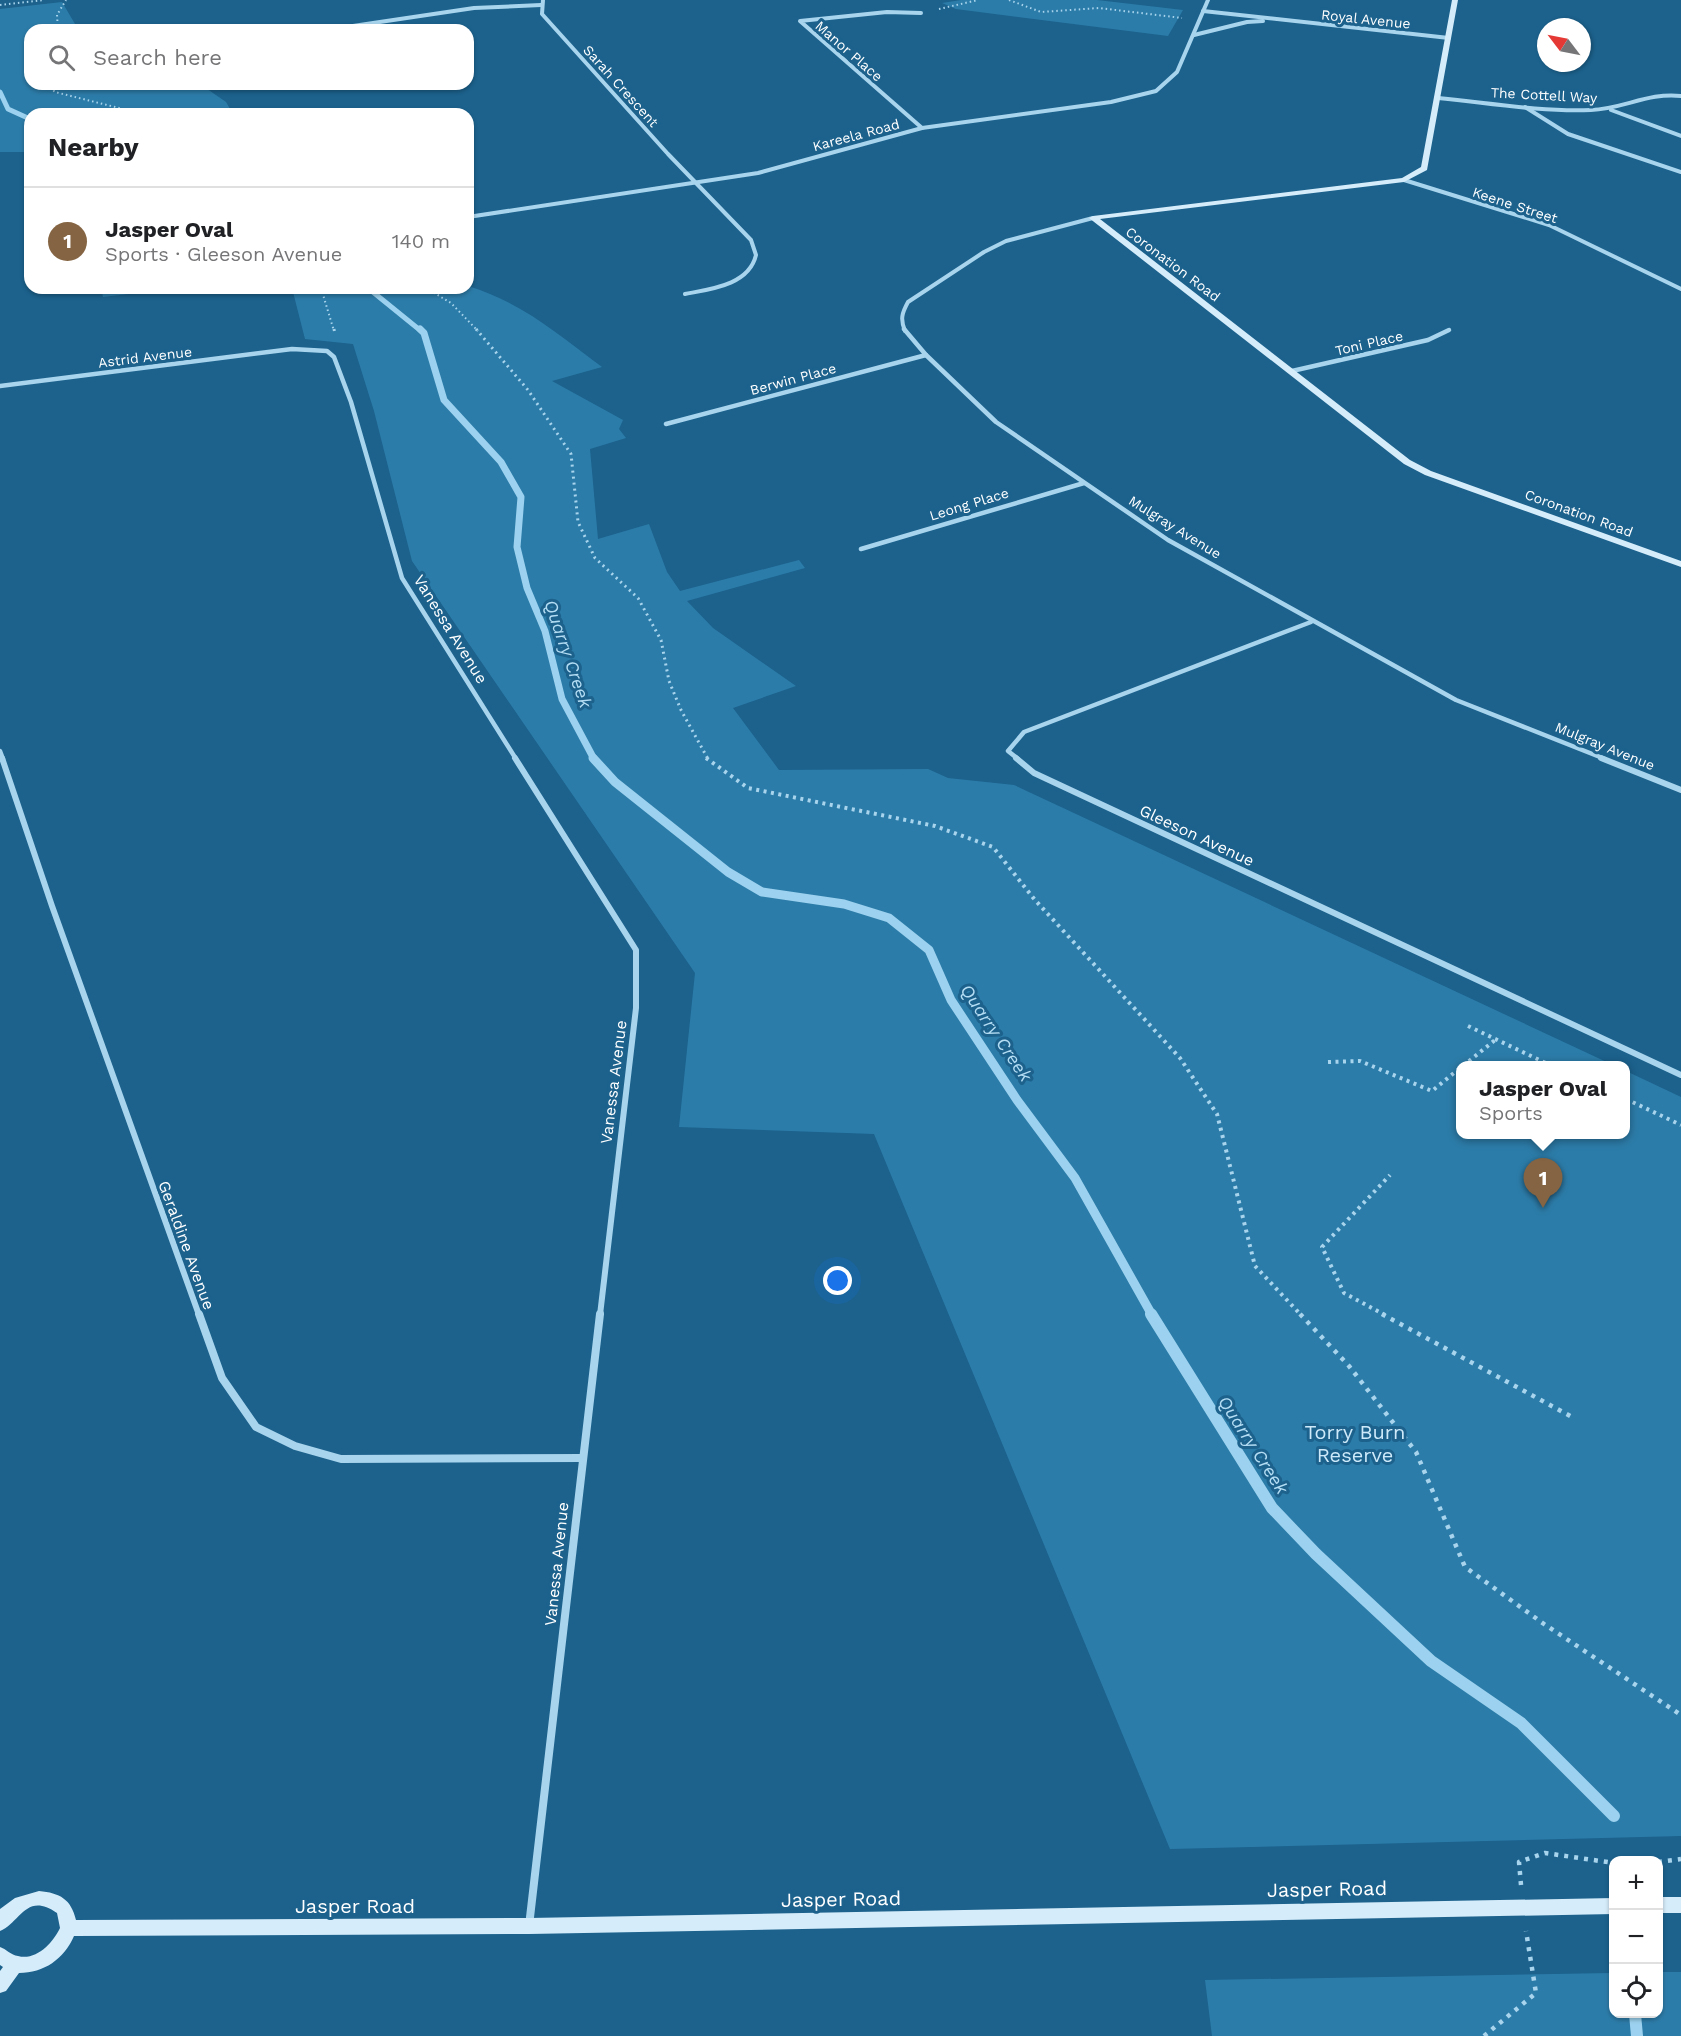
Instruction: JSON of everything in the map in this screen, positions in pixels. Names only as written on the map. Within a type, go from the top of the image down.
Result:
[{"type":"street","points":[[366,24],[474,8],[541,5],[543,0]]},
{"type":"street","points":[[1203,11],[1208,0]]},
{"type":"street","points":[[1404,180],[1424,168],[1455,0]]},
{"type":"street","name":"Sarah Crescent","points":[[541,5],[542,14],[696,184],[754,242],[756,257],[749,270],[720,287],[685,294]]},
{"type":"street","name":"Kareela Road","points":[[474,216],[758,174],[922,128],[1111,102],[1156,91],[1169,82],[1177,72],[1203,11]]},
{"type":"street","name":"Royal Avenue","points":[[1203,11],[1449,38]]},
{"type":"street","name":"Manor Place","points":[[921,13],[887,12],[800,21],[922,128]]},
{"type":"street","name":"Royal Avenue","points":[[1194,35],[1246,22],[1282,20]]},
{"type":"street","name":"The Cottell Way","points":[[1438,98],[1522,106],[1610,109],[1627,105],[1648,95],[1664,93],[1681,96]]},
{"type":"street","points":[[1522,106],[1568,134],[1681,172]]},
{"type":"street","points":[[1610,109],[1681,136]]},
{"type":"street","name":"Coronation Road","points":[[1093,218],[1404,180]]},
{"type":"street","name":"Keene Street","points":[[1404,180],[1549,225],[1681,289]]},
{"type":"street","name":"Coronation Road","points":[[1093,218],[1381,442],[1428,473],[1681,564]]},
{"type":"street","name":"Mulgray Avenue","points":[[1093,218],[1006,242],[984,252],[908,302],[902,312],[901,322],[926,355],[996,422],[1168,540],[1311,622],[1456,700],[1681,789]]},
{"type":"street","name":"Toni Place","points":[[1292,371],[1428,340],[1449,330]]},
{"type":"street","name":"Astrid Avenue","points":[[0,386],[292,349],[327,351]]},
{"type":"street","name":"Vanessa Avenue","points":[[327,351],[334,357],[351,402],[392,551],[402,578],[636,950],[636,1008],[529,1926]]},
{"type":"street","name":"Berwin Place","points":[[666,424],[926,355]]},
{"type":"street","name":"Leong Place","points":[[861,549],[1084,483]]},
{"type":"street","name":"Gleeson Avenue","points":[[1311,622],[1024,732],[1008,751],[1034,773],[1681,1075]]},
{"type":"street","name":"Geraldine Avenue","points":[[0,751],[60,928],[222,1378],[256,1427],[295,1446],[341,1459],[582,1458]]},
{"type":"street","points":[[0,1955],[15,1965],[32,1965],[49,1957],[66,1939],[69,1928],[65,1909],[49,1899],[25,1901],[2,1917]]},
{"type":"street","points":[[1663,1905],[1681,1905]]},
{"type":"street","name":"Jasper Road","points":[[69,1928],[529,1926],[1609,1906]]},
{"type":"street","points":[[0,1985],[15,1965]]},
{"type":"path","points":[[0,5],[44,0]]},
{"type":"path","points":[[58,24],[57,15],[66,0]]},
{"type":"path","points":[[921,13],[978,0]]},
{"type":"path","points":[[1010,0],[1030,10],[1041,12],[1099,8],[1200,20]]},
{"type":"path","points":[[53,90],[119,108]]},
{"type":"path","points":[[323,294],[335,334],[327,351]]},
{"type":"path","points":[[436,294],[451,303],[477,330],[528,390],[561,436],[571,454],[578,522],[596,558],[638,598],[661,640],[669,681],[706,758],[748,788],[935,826],[993,847],[1035,900],[1180,1058],[1217,1114],[1255,1266],[1349,1366],[1416,1452],[1465,1567],[1544,1624],[1681,1715]]},
{"type":"path","points":[[1468,1026],[1543,1061]]},
{"type":"path","points":[[1468,1061],[1496,1039]]},
{"type":"path","points":[[1328,1062],[1360,1061],[1432,1091],[1456,1071]]},
{"type":"path","points":[[1630,1102],[1681,1125]]},
{"type":"path","points":[[1390,1176],[1322,1247],[1344,1293],[1574,1418]]},
{"type":"path","points":[[1519,1862],[1545,1853],[1609,1862]]},
{"type":"path","points":[[1663,1861],[1681,1859]]},
{"type":"path","points":[[1484,2036],[1536,1993],[1531,1958]]},
{"type":"green space","points":[[961,0],[1097,0],[1183,10],[1168,36],[956,9],[942,3]]},
{"type":"green space","points":[[62,2],[75,24],[24,24],[24,90],[209,90],[226,102],[230,108],[24,108],[24,152],[0,152],[0,9]]},
{"type":"green space","name":"Torry Burn Reserve","points":[[474,288],[522,310],[602,367],[552,381],[623,420],[619,429],[626,438],[590,449],[598,539],[649,524],[667,572],[680,591],[799,560],[805,568],[687,601],[713,628],[796,686],[733,708],[779,770],[928,769],[948,778],[1014,785],[1604,1061],[1456,1061],[1456,1139],[1630,1139],[1630,1073],[1681,1097],[1681,1836],[1170,1849],[874,1134],[679,1127],[695,973],[412,561],[374,411],[353,344],[305,339],[294,294],[474,294]]},
{"type":"green space","points":[[102,294],[128,294],[103,297]]},
{"type":"green space","points":[[1663,1972],[1681,1972],[1681,2036],[1212,2036],[1205,1980],[1609,1973],[1609,2018],[1663,2018]]},
{"type":"waterway","name":"Quarry Creek","points":[[0,92],[8,109],[24,116]]},
{"type":"waterway","name":"Quarry Creek","points":[[375,294],[421,331]]},
{"type":"waterway","name":"Quarry Creek","points":[[420,329],[424,333],[444,400],[501,462],[521,497],[517,547],[527,588],[545,631],[562,699],[594,759]]},
{"type":"waterway","name":"Quarry Creek","points":[[593,758],[615,782],[728,872],[762,892],[844,904],[889,918],[929,950],[951,1000],[1017,1100],[1075,1178],[1152,1315]]},
{"type":"waterway","name":"Quarry Creek","points":[[1151,1314],[1272,1508],[1316,1554],[1431,1661],[1521,1723],[1614,1816]]},
{"type":"waterway","name":"Quarry Creek","points":[[1635,2018],[1637,2036]]},
{"type":"place","name":"Jasper Oval","points":[[1543,1208]]}]
